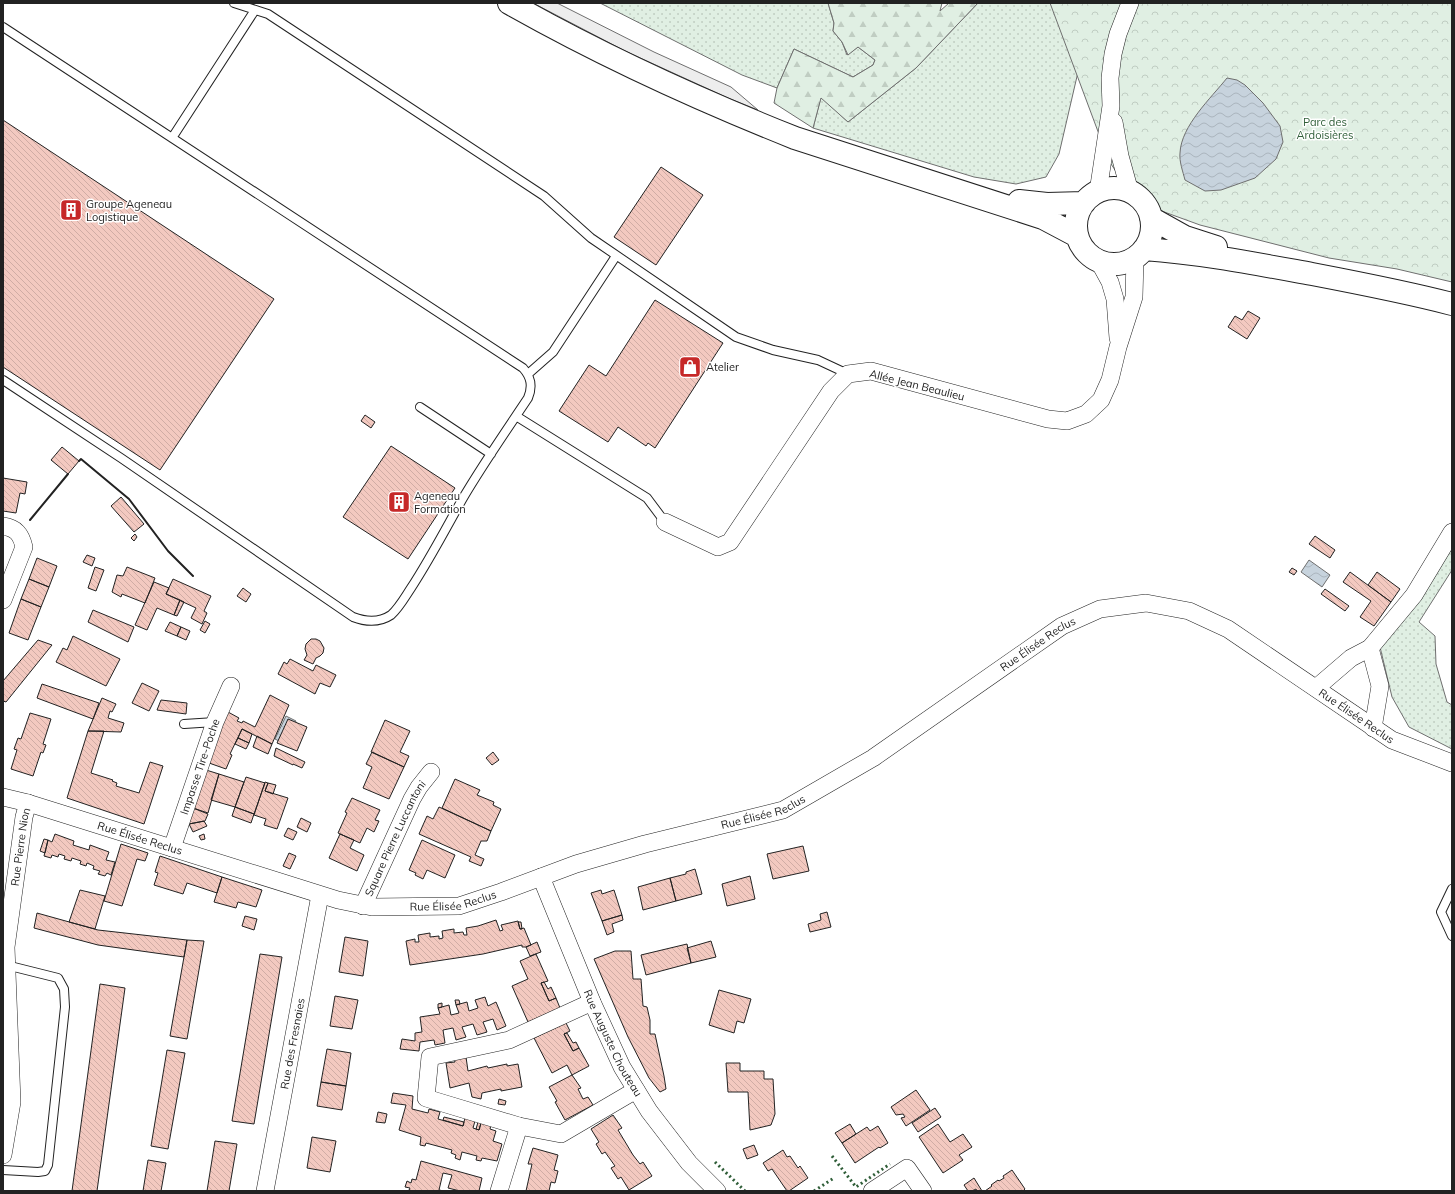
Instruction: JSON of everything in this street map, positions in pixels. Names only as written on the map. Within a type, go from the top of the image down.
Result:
[{"type":"main road","points":[[508,3],[598,51],[684,92],[795,138],[1043,218],[1077,236]]},
{"type":"main road","points":[[978,196],[1047,204],[1091,197],[1109,189],[1120,189],[1130,192],[1140,199],[1147,207],[1151,218],[1152,229],[1149,239],[1139,253],[1123,263],[1110,264],[1098,260],[1088,254],[1081,246],[1077,236],[1076,224],[1078,213],[1091,197]]},
{"type":"main road","points":[[1151,218],[1185,237],[1268,266]]},
{"type":"main road","points":[[1139,253],[1180,252],[1268,266],[1353,282],[1452,304]]},
{"type":"street","points":[[1130,3],[1118,34],[1113,54],[1110,78],[1111,106],[1120,156],[1130,192]]},
{"type":"street","points":[[1091,197],[1111,106]]},
{"type":"street","name":"Allée Jean Beaulieu","points":[[848,374],[871,371],[1048,420],[1067,421],[1086,414],[1101,400],[1110,380],[1118,347],[1134,297],[1139,253]]},
{"type":"street","name":"Allée Jean Beaulieu","points":[[1098,260],[1110,282],[1115,299],[1118,347]]},
{"type":"street","points":[[665,522],[718,547],[730,542],[831,391],[848,374]]},
{"type":"street","points":[[3,526],[17,531],[22,538],[24,547],[3,600]]},
{"type":"street","points":[[1316,688],[1351,658],[1370,648],[1414,595],[1452,532]]},
{"type":"street","name":"Rue Élisée Reclus","points":[[3,797],[28,803],[320,895],[363,906],[372,908],[459,906],[502,892],[576,864],[645,844],[783,810],[873,758],[1062,626],[1100,609],[1146,603],[1189,611],[1228,629],[1392,740],[1452,763]]},
{"type":"street","points":[[1370,648],[1380,686],[1373,728]]},
{"type":"street","name":"Impasse Tire-Poche","points":[[172,848],[215,722],[231,686]]},
{"type":"street","name":"Square Pierre Luccantoni","points":[[363,906],[412,799],[431,772]]},
{"type":"street","name":"Rue Pierre Nion","points":[[3,1155],[7,1101],[7,939],[24,817],[28,803]]},
{"type":"street","name":"Rue Auguste Chouteau","points":[[541,877],[592,1002],[622,1067],[649,1111],[689,1163],[717,1191]]},
{"type":"street","name":"Rue des Fresnaies","points":[[265,1191],[320,895]]},
{"type":"street","points":[[592,1002],[509,1040],[430,1057],[426,1098],[519,1126],[561,1134],[636,1090]]},
{"type":"street","points":[[498,1191],[519,1126]]},
{"type":"street","points":[[872,1191],[907,1168],[922,1191]]},
{"type":"lane","points":[[234,3],[268,14],[544,196],[591,238],[736,337],[773,350],[818,360],[848,374]]},
{"type":"lane","points":[[172,138],[255,10]]},
{"type":"lane","points":[[3,27],[523,368],[531,381],[531,393],[464,497],[425,568],[396,610],[381,620],[371,622],[353,617],[121,458],[3,380]]},
{"type":"lane","points":[[528,374],[553,352],[616,256]]},
{"type":"lane","points":[[420,407],[491,454]]},
{"type":"lane","points":[[516,416],[647,498],[665,522]]},
{"type":"lane","points":[[184,724],[215,722]]},
{"type":"lane","points":[[1452,889],[1441,912],[1452,936]]},
{"type":"lane","points":[[3,1170],[38,1172],[45,1171],[48,1165],[65,1007],[64,989],[58,978],[6,965]]},
{"type":"green space","points":[[600,3],[828,3],[834,23],[833,31],[842,42],[847,55],[858,47],[875,60],[873,65],[853,77],[794,49],[777,88],[742,75]]},
{"type":"green space","points":[[828,3],[942,3],[940,11],[949,3],[978,3],[916,68],[848,122],[821,98],[813,128],[774,103],[777,88],[794,49],[853,77],[873,65],[875,60],[858,47],[848,55],[842,42],[833,31],[834,23]]},
{"type":"green space","points":[[978,3],[1094,3],[1059,154],[1046,177],[1016,184],[974,177],[813,128],[821,97],[848,122],[916,68]]},
{"type":"green space","name":"Parc des Ardoisières","points":[[1050,3],[1452,3],[1452,282],[1397,269],[1329,258],[1200,225],[1144,204],[1123,182],[1109,161]]},
{"type":"green space","points":[[1452,543],[1452,570],[1419,622],[1435,636],[1436,664],[1447,702],[1452,705],[1452,749],[1409,727],[1392,697],[1380,647]]},
{"type":"shaded area","points":[[533,3],[557,3],[654,52],[731,87],[758,110],[625,51]]},
{"type":"water","points":[[1227,78],[1237,80],[1245,85],[1263,103],[1280,126],[1283,142],[1276,159],[1255,178],[1221,190],[1205,191],[1185,180],[1181,166],[1180,153],[1182,143],[1191,123],[1205,103]]},
{"type":"water","points":[[1309,560],[1330,575],[1322,587],[1301,572]]},
{"type":"water","points":[[286,716],[296,721],[285,744],[275,739]]},
{"type":"building","name":"Groupe Ageneau Logistique","points":[[3,120],[274,299],[160,470],[3,367]]},
{"type":"building","points":[[661,167],[703,195],[656,265],[614,237]]},
{"type":"building","points":[[655,300],[723,343],[655,448],[648,443],[646,446],[618,427],[608,442],[559,411],[589,365],[606,376]]},
{"type":"building","points":[[1248,311],[1260,318],[1247,339],[1228,327],[1235,316],[1242,320]]},
{"type":"building","points":[[365,415],[375,422],[371,428],[361,421]]},
{"type":"building","name":"Ageneau Formation","points":[[391,446],[455,488],[408,559],[343,517]]},
{"type":"building","points":[[62,447],[79,461],[68,474],[51,460]]},
{"type":"building","points":[[3,478],[27,482],[25,494],[20,493],[16,513],[3,511]]},
{"type":"building","points":[[121,497],[144,524],[134,532],[111,506]]},
{"type":"building","points":[[135,534],[137,537],[134,541],[131,538]]},
{"type":"building","points":[[1315,536],[1335,550],[1330,558],[1309,544]]},
{"type":"building","points":[[87,555],[95,558],[92,566],[83,562]]},
{"type":"building","points":[[37,558],[57,566],[49,587],[29,579]]},
{"type":"building","points":[[95,567],[104,570],[96,591],[88,588]]},
{"type":"building","points":[[127,567],[155,578],[145,603],[122,594],[121,597],[112,592],[117,575],[123,576]]},
{"type":"building","points":[[1292,568],[1297,571],[1294,575],[1289,572]]},
{"type":"building","points":[[1350,572],[1391,602],[1374,626],[1360,617],[1371,601],[1343,582]]},
{"type":"building","points":[[1377,572],[1400,589],[1391,602],[1368,585]]},
{"type":"building","points":[[29,579],[49,587],[41,607],[21,599]]},
{"type":"building","points":[[173,579],[211,596],[204,611],[207,613],[202,624],[191,618],[196,608],[166,594]]},
{"type":"building","points":[[154,582],[169,588],[166,594],[180,600],[174,615],[157,608],[147,630],[135,625]]},
{"type":"building","points":[[243,588],[251,594],[246,602],[237,596]]},
{"type":"building","points":[[1325,589],[1349,606],[1345,611],[1321,594]]},
{"type":"building","points":[[21,599],[41,607],[28,640],[9,633]]},
{"type":"building","points":[[180,600],[184,602],[177,616],[174,615]]},
{"type":"building","points":[[93,610],[134,627],[128,642],[88,622]]},
{"type":"building","points":[[205,621],[210,624],[205,633],[200,630]]},
{"type":"building","points":[[170,622],[181,627],[177,636],[165,631]]},
{"type":"building","points":[[181,627],[190,631],[186,640],[177,636]]},
{"type":"building","points":[[73,636],[120,659],[106,686],[56,662],[63,648],[67,650]]},
{"type":"building","points":[[311,639],[320,641],[324,648],[323,653],[316,658],[313,664],[304,660],[307,655],[305,649],[306,644]]},
{"type":"building","points":[[38,640],[52,645],[6,702],[3,701],[3,681]]},
{"type":"building","points":[[290,659],[313,671],[316,665],[336,675],[330,687],[320,683],[315,694],[278,674],[284,662],[287,664]]},
{"type":"building","points":[[142,683],[159,691],[149,711],[132,703]]},
{"type":"building","points":[[42,684],[99,703],[93,719],[37,698]]},
{"type":"building","points":[[270,695],[289,705],[272,744],[242,729],[230,754],[232,755],[226,769],[209,763],[219,731],[228,712],[239,718],[237,721],[242,723],[243,721],[255,727]]},
{"type":"building","points":[[102,698],[116,704],[112,712],[110,711],[108,718],[124,723],[121,732],[88,731]]},
{"type":"building","points":[[161,700],[187,703],[186,714],[157,710]]},
{"type":"building","points":[[30,713],[51,719],[43,744],[46,745],[43,753],[41,752],[33,776],[11,769],[17,750],[14,749],[18,738],[21,739]]},
{"type":"building","points":[[288,719],[307,727],[297,751],[277,743]]},
{"type":"building","points":[[385,720],[410,731],[400,752],[409,756],[404,767],[371,752]]},
{"type":"building","points":[[242,729],[252,734],[249,743],[238,738]]},
{"type":"building","points":[[88,731],[104,731],[91,773],[113,780],[112,781],[117,783],[116,786],[139,793],[150,762],[163,766],[144,824],[67,798]]},
{"type":"building","points":[[257,736],[272,744],[268,754],[253,747]]},
{"type":"building","points":[[238,738],[249,743],[246,749],[235,744]]},
{"type":"building","points":[[276,748],[305,762],[302,768],[274,756]]},
{"type":"building","points":[[372,752],[404,767],[389,799],[363,788],[372,767],[366,764]]},
{"type":"building","points":[[493,752],[499,760],[492,765],[486,758]]},
{"type":"building","points":[[206,770],[219,774],[208,813],[193,808]]},
{"type":"building","points":[[219,774],[244,782],[235,807],[211,800]]},
{"type":"building","points":[[246,777],[265,783],[254,814],[235,807]]},
{"type":"building","points":[[455,779],[480,790],[477,795],[494,802],[493,805],[501,809],[491,831],[442,808]]},
{"type":"building","points":[[265,782],[268,783],[265,791],[288,798],[277,829],[264,825],[266,819],[254,815]]},
{"type":"building","points":[[268,783],[276,785],[273,794],[265,791]]},
{"type":"building","points":[[352,798],[380,810],[375,820],[379,821],[374,832],[367,828],[360,843],[338,833],[347,813],[345,812]]},
{"type":"building","points":[[235,807],[254,814],[251,823],[232,816]]},
{"type":"building","points":[[439,807],[491,831],[487,841],[481,841],[475,855],[484,859],[481,866],[469,861],[471,857],[419,834],[427,816],[433,819]]},
{"type":"building","points":[[193,808],[208,814],[205,821],[189,824],[188,822]]},
{"type":"building","points":[[301,818],[311,823],[307,832],[297,827]]},
{"type":"building","points":[[204,821],[207,826],[193,832],[189,824]]},
{"type":"building","points":[[288,828],[297,832],[293,840],[284,836]]},
{"type":"building","points":[[55,834],[74,841],[73,845],[89,850],[90,845],[109,852],[106,860],[115,862],[111,875],[107,873],[105,876],[98,874],[100,871],[93,869],[94,866],[87,863],[86,866],[80,864],[81,861],[72,858],[71,861],[64,859],[65,856],[59,854],[58,857],[52,855],[51,858],[44,856],[48,840],[52,842]]},
{"type":"building","points":[[204,834],[205,839],[201,840],[199,836]]},
{"type":"building","points":[[340,834],[354,840],[350,848],[364,855],[357,871],[329,858]]},
{"type":"building","points":[[44,839],[48,840],[45,853],[40,851]]},
{"type":"building","points":[[422,840],[455,855],[445,878],[427,870],[423,879],[415,875],[416,873],[409,870]]},
{"type":"building","points":[[121,844],[148,853],[145,861],[137,859],[122,906],[104,901]]},
{"type":"building","points":[[803,846],[809,871],[773,879],[767,854]]},
{"type":"building","points":[[289,853],[296,856],[290,869],[283,866]]},
{"type":"building","points":[[160,856],[222,877],[217,893],[187,883],[183,894],[154,885],[158,873],[155,872]]},
{"type":"building","points":[[695,869],[702,894],[676,901],[670,878],[686,874],[686,872]]},
{"type":"building","points":[[750,876],[755,899],[727,906],[722,884]]},
{"type":"building","points":[[222,877],[262,890],[256,907],[238,902],[236,908],[214,902]]},
{"type":"building","points":[[670,878],[676,901],[643,910],[638,887]]},
{"type":"building","points":[[80,890],[105,896],[95,929],[69,922]]},
{"type":"building","points":[[601,890],[602,894],[614,890],[622,915],[602,921],[591,893]]},
{"type":"building","points":[[827,912],[831,927],[810,932],[808,924],[821,920],[820,914]]},
{"type":"building","points":[[37,913],[98,930],[187,940],[184,957],[98,945],[34,928]]},
{"type":"building","points":[[622,915],[623,920],[612,924],[614,932],[607,935],[602,921]]},
{"type":"building","points":[[245,916],[257,919],[254,930],[242,926]]},
{"type":"building","points":[[496,920],[500,931],[503,930],[501,925],[518,921],[520,929],[524,928],[531,945],[522,947],[522,945],[483,954],[410,965],[406,941],[415,939],[415,942],[419,942],[418,935],[430,933],[430,937],[439,936],[439,939],[443,938],[442,931],[454,929],[454,933],[463,932],[464,935],[467,935],[466,928]]},
{"type":"building","points":[[518,922],[521,922],[522,929],[520,929]]},
{"type":"building","points":[[345,937],[368,941],[363,976],[339,972]]},
{"type":"building","points":[[187,940],[204,941],[187,1039],[170,1036]]},
{"type":"building","points":[[711,941],[716,957],[691,963],[687,948]]},
{"type":"building","points":[[537,942],[541,952],[530,956],[526,947]]},
{"type":"building","points":[[687,944],[691,963],[646,975],[641,955]]},
{"type":"building","points":[[615,951],[631,951],[633,979],[641,979],[643,1006],[647,1007],[650,1020],[650,1034],[655,1034],[664,1076],[666,1089],[660,1092],[649,1078],[628,1037],[594,959]]},
{"type":"building","points":[[260,954],[282,957],[254,1124],[232,1121]]},
{"type":"building","points":[[536,954],[548,981],[541,983],[549,1001],[556,998],[560,1008],[528,1022],[512,986],[528,979],[520,961]]},
{"type":"building","points":[[544,982],[548,989],[551,987],[556,998],[549,1001],[541,983]]},
{"type":"building","points":[[100,984],[125,988],[97,1191],[72,1191]]},
{"type":"building","points":[[719,990],[751,999],[744,1023],[737,1021],[734,1033],[709,1025]]},
{"type":"building","points":[[335,996],[358,1000],[352,1029],[330,1026]]},
{"type":"building","points":[[485,997],[488,1006],[496,1002],[506,1026],[497,1030],[493,1019],[483,1022],[487,1032],[477,1035],[473,1024],[462,1027],[466,1037],[456,1040],[453,1028],[443,1030],[445,1043],[435,1045],[434,1040],[420,1042],[419,1051],[400,1049],[402,1039],[415,1041],[415,1033],[422,1032],[420,1017],[440,1014],[438,1008],[449,1005],[451,1015],[459,1013],[456,1005],[467,1002],[469,1011],[478,1008],[475,1000]]},
{"type":"building","points":[[455,1000],[459,1000],[460,1004],[456,1005]]},
{"type":"building","points":[[442,1003],[442,1007],[438,1008],[438,1004]]},
{"type":"building","points":[[566,1023],[570,1031],[564,1034],[573,1051],[579,1048],[589,1066],[572,1075],[567,1065],[552,1073],[534,1038]]},
{"type":"building","points":[[567,1033],[573,1043],[576,1042],[579,1048],[573,1051],[564,1034]]},
{"type":"building","points":[[327,1049],[351,1053],[346,1086],[321,1082]]},
{"type":"building","points":[[167,1050],[185,1053],[168,1149],[151,1146]]},
{"type":"building","points":[[466,1057],[468,1071],[487,1066],[488,1068],[507,1064],[507,1066],[518,1064],[522,1087],[482,1093],[481,1099],[472,1097],[469,1083],[450,1088],[446,1063],[455,1062],[454,1059]]},
{"type":"building","points":[[726,1063],[740,1063],[740,1071],[764,1071],[764,1079],[773,1079],[775,1114],[771,1125],[750,1130],[748,1092],[728,1092]]},
{"type":"building","points":[[572,1075],[581,1088],[578,1089],[583,1099],[588,1097],[593,1105],[565,1120],[549,1087]]},
{"type":"building","points":[[321,1082],[346,1086],[342,1110],[317,1106]]},
{"type":"building","points":[[916,1090],[930,1110],[906,1126],[901,1118],[905,1117],[903,1114],[896,1115],[891,1107]]},
{"type":"building","points":[[393,1093],[413,1096],[412,1109],[428,1113],[429,1109],[440,1112],[438,1119],[463,1126],[465,1118],[475,1121],[473,1128],[479,1130],[481,1123],[491,1125],[490,1129],[496,1131],[493,1141],[502,1144],[497,1161],[482,1158],[481,1161],[476,1160],[477,1156],[462,1152],[460,1160],[455,1158],[456,1155],[451,1153],[452,1150],[426,1143],[425,1146],[420,1145],[421,1137],[399,1130],[406,1105],[391,1103]]},
{"type":"building","points":[[499,1099],[506,1101],[505,1105],[498,1104]]},
{"type":"building","points":[[935,1108],[941,1117],[918,1132],[912,1123]]},
{"type":"building","points":[[378,1112],[387,1114],[385,1123],[376,1122]]},
{"type":"building","points":[[613,1115],[622,1128],[618,1130],[633,1155],[640,1164],[643,1162],[652,1176],[629,1190],[621,1177],[618,1179],[611,1168],[615,1166],[605,1152],[602,1154],[596,1144],[599,1142],[591,1129]]},
{"type":"building","points":[[444,1117],[464,1122],[463,1126],[443,1120]]},
{"type":"building","points":[[478,1122],[481,1123],[479,1130],[476,1129]]},
{"type":"building","points":[[850,1124],[856,1134],[842,1143],[835,1133]]},
{"type":"building","points":[[938,1124],[950,1142],[963,1134],[972,1147],[959,1155],[963,1160],[943,1173],[919,1137]]},
{"type":"building","points":[[878,1126],[888,1143],[880,1148],[879,1147],[855,1163],[842,1143],[867,1127],[870,1131]]},
{"type":"building","points":[[312,1137],[336,1141],[330,1172],[307,1168]]},
{"type":"building","points":[[215,1141],[237,1144],[229,1191],[207,1191]]},
{"type":"building","points":[[754,1145],[758,1155],[747,1159],[743,1149]]},
{"type":"building","points":[[533,1148],[558,1155],[554,1170],[558,1171],[555,1183],[551,1182],[549,1191],[526,1191],[532,1164],[528,1164]]},
{"type":"building","points":[[783,1150],[787,1157],[790,1156],[798,1168],[800,1166],[808,1178],[789,1191],[787,1191],[772,1169],[768,1171],[763,1163]]},
{"type":"building","points":[[148,1160],[166,1163],[161,1191],[143,1191]]},
{"type":"building","points":[[421,1161],[482,1178],[479,1191],[460,1191],[448,1188],[452,1175],[443,1173],[439,1190],[444,1191],[409,1190],[410,1188],[405,1187],[407,1181],[411,1183],[412,1179],[416,1180]]},
{"type":"building","points":[[1012,1170],[1025,1189],[1023,1191],[985,1191],[998,1180],[999,1181],[1004,1178],[1003,1176]]},
{"type":"building","points":[[974,1178],[982,1191],[977,1191],[976,1189],[968,1191],[964,1185]]},
{"type":"hedge","points":[[832,1156],[856,1187],[890,1164]]},
{"type":"hedge","points":[[715,1162],[745,1191]]},
{"type":"hedge","points":[[814,1191],[834,1178]]},
{"type":"wall","points":[[79,461],[81,459],[129,499],[168,551],[193,576]]},
{"type":"wall","points":[[30,520],[68,474]]},
{"type":"place","name":"Groupe Ageneau Logistique","points":[[71,210]]},
{"type":"place","name":"Atelier","points":[[690,367]]},
{"type":"place","name":"Ageneau Formation","points":[[399,502]]}]
